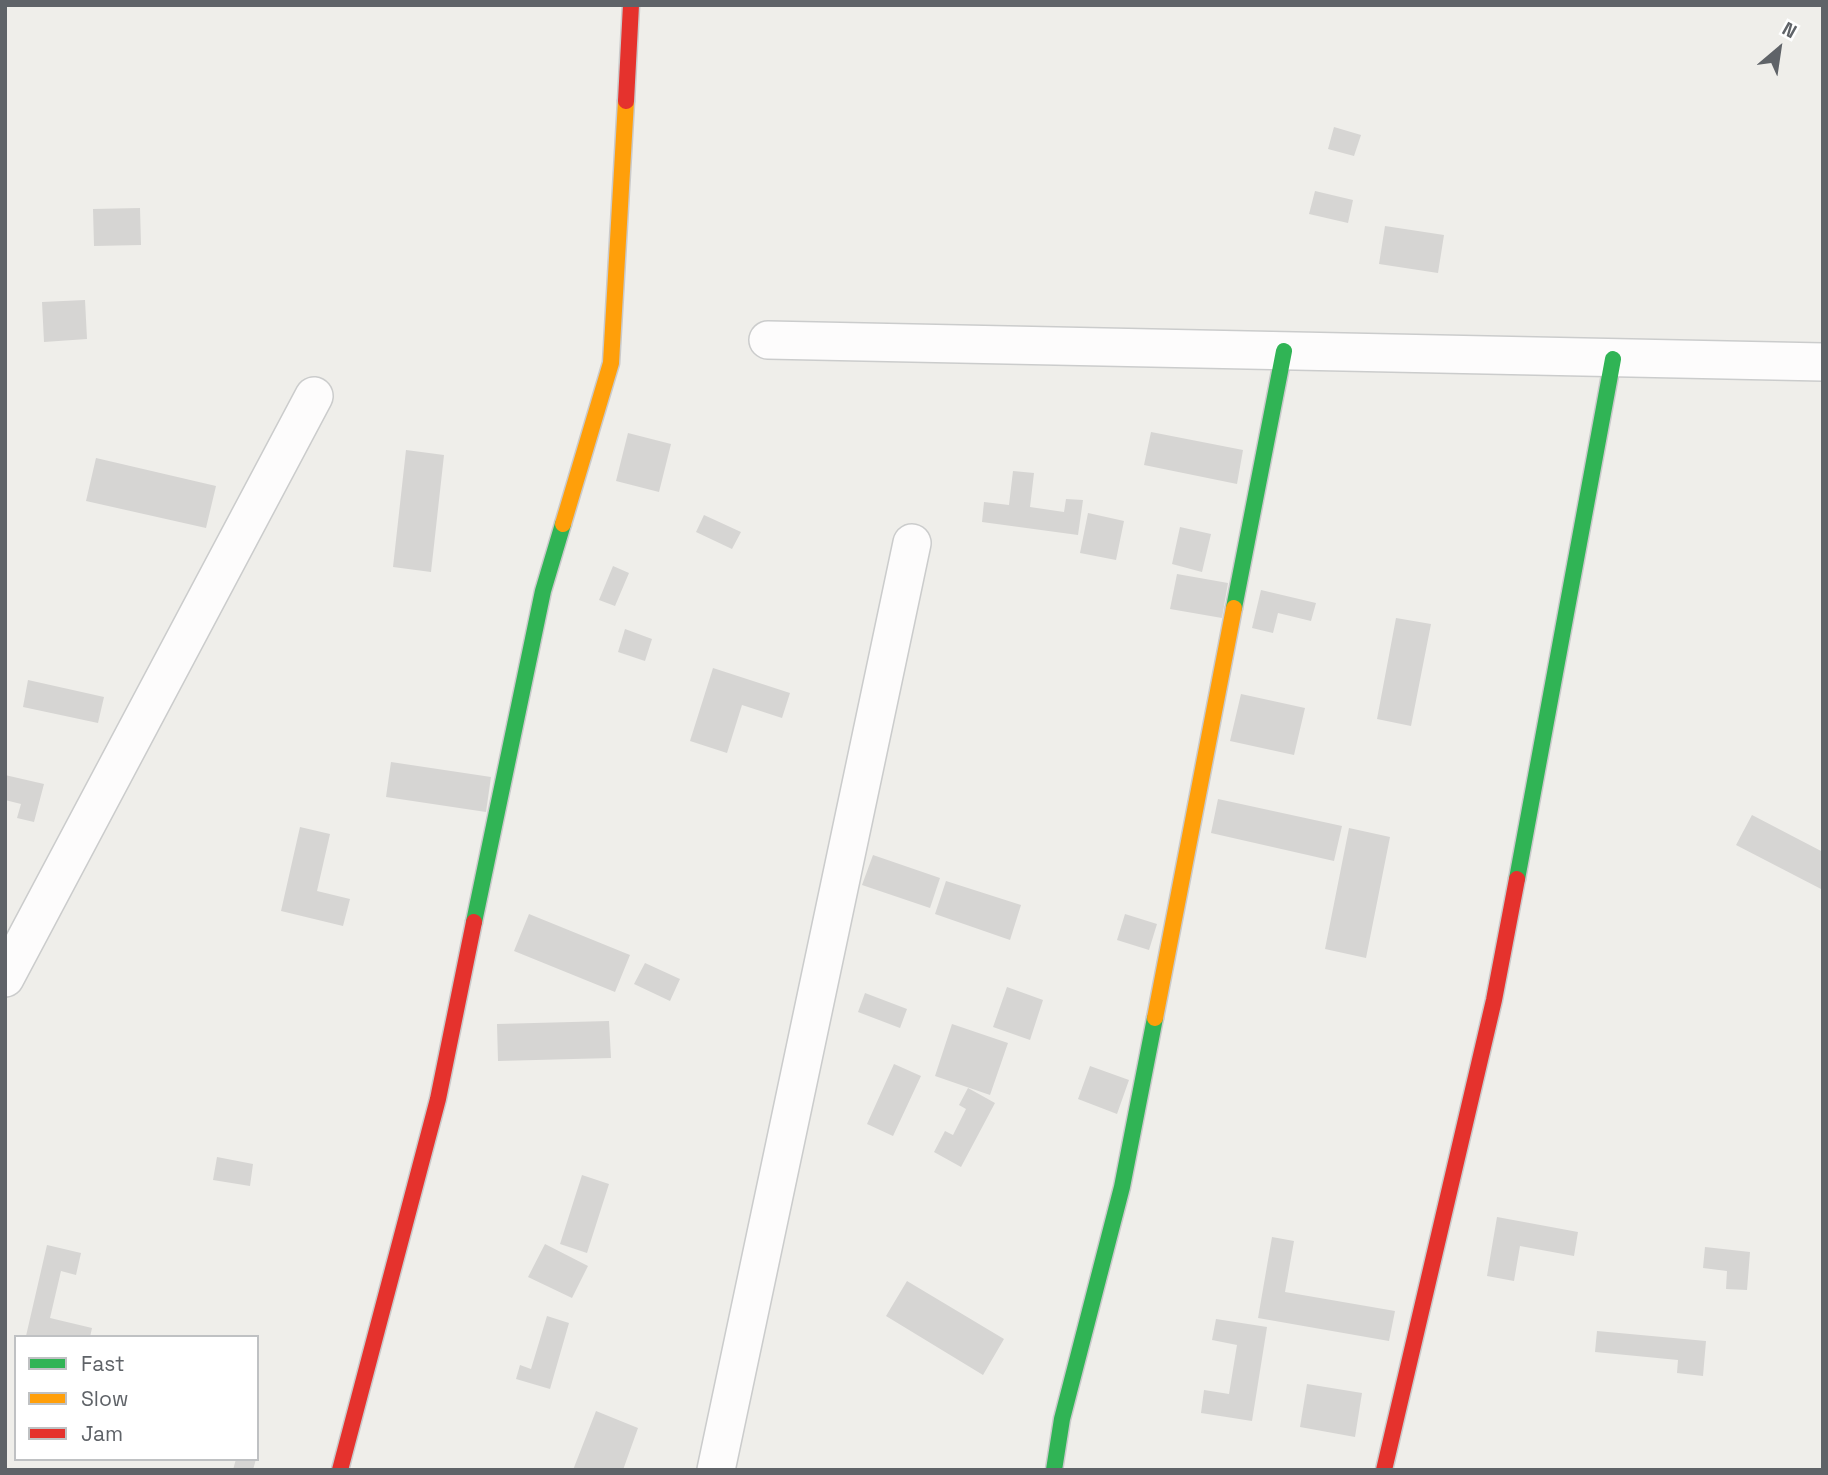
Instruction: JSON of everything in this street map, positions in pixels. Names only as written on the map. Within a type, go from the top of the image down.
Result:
[{"type":"street","points":[[340,1470],[438,1099],[543,591],[611,363],[631,5]]},
{"type":"street","points":[[768,340],[1823,362]]},
{"type":"street","points":[[1055,1470],[1062,1419],[1122,1187],[1284,352]]},
{"type":"street","points":[[1384,1470],[1494,1000],[1614,359]]},
{"type":"street","points":[[5,978],[314,396]]},
{"type":"street","points":[[716,1470],[912,543]]},
{"type":"building","points":[[1334,127],[1361,135],[1354,156],[1328,149]]},
{"type":"building","points":[[1315,191],[1353,200],[1348,223],[1309,214]]},
{"type":"building","points":[[140,208],[141,245],[94,246],[93,209]]},
{"type":"building","points":[[1385,226],[1444,235],[1438,273],[1379,264]]},
{"type":"building","points":[[85,300],[87,339],[44,342],[42,302]]},
{"type":"building","points":[[1151,432],[1243,450],[1237,484],[1144,465]]},
{"type":"building","points":[[628,433],[671,444],[659,492],[616,481]]},
{"type":"building","points":[[406,450],[444,455],[431,572],[393,567]]},
{"type":"building","points":[[96,458],[216,486],[206,528],[86,501]]},
{"type":"building","points":[[1013,471],[1034,473],[1030,507],[1064,512],[1066,499],[1083,500],[1078,535],[982,522],[984,502],[1009,505]]},
{"type":"building","points":[[1088,513],[1124,521],[1116,560],[1080,553]]},
{"type":"building","points":[[704,515],[741,532],[732,549],[696,532]]},
{"type":"building","points":[[1180,527],[1211,534],[1202,572],[1172,564]]},
{"type":"building","points":[[613,566],[629,573],[615,606],[599,600]]},
{"type":"building","points":[[1177,574],[1228,583],[1222,618],[1170,609]]},
{"type":"building","points":[[1261,590],[1316,603],[1311,621],[1278,613],[1273,633],[1252,628]]},
{"type":"building","points":[[1396,618],[1431,624],[1411,726],[1377,719]]},
{"type":"building","points":[[625,629],[652,639],[645,661],[618,652]]},
{"type":"building","points":[[713,668],[790,693],[782,718],[742,705],[727,753],[690,741]]},
{"type":"building","points":[[28,680],[104,697],[98,723],[23,707]]},
{"type":"building","points":[[1241,694],[1305,708],[1294,755],[1230,741]]},
{"type":"building","points":[[391,762],[491,777],[486,812],[386,797]]},
{"type":"building","points":[[5,775],[44,784],[34,822],[17,818],[21,804],[5,800]]},
{"type":"building","points":[[1218,799],[1342,826],[1334,861],[1211,833]]},
{"type":"building","points":[[1752,815],[1823,852],[1823,890],[1736,845]]},
{"type":"building","points":[[300,827],[330,834],[317,891],[350,899],[343,926],[281,911]]},
{"type":"building","points":[[1349,828],[1390,837],[1366,958],[1325,949]]},
{"type":"building","points":[[873,855],[940,878],[930,908],[862,885]]},
{"type":"building","points":[[946,881],[1021,905],[1010,940],[935,914]]},
{"type":"building","points":[[529,914],[630,955],[615,992],[514,951]]},
{"type":"building","points":[[1125,914],[1157,924],[1149,950],[1117,940]]},
{"type":"building","points":[[645,963],[680,979],[670,1001],[634,984]]},
{"type":"building","points":[[1007,987],[1043,1000],[1030,1040],[993,1027]]},
{"type":"building","points":[[865,993],[907,1009],[900,1028],[858,1012]]},
{"type":"building","points":[[609,1021],[611,1058],[498,1061],[497,1024]]},
{"type":"building","points":[[952,1024],[1008,1043],[990,1095],[935,1076]]},
{"type":"building","points":[[894,1064],[921,1076],[893,1136],[867,1124]]},
{"type":"building","points":[[1090,1066],[1129,1080],[1117,1114],[1078,1099]]},
{"type":"building","points":[[968,1088],[995,1103],[961,1167],[934,1152],[945,1131],[953,1135],[966,1109],[959,1105]]},
{"type":"building","points":[[217,1157],[253,1164],[250,1186],[213,1180]]},
{"type":"building","points":[[582,1175],[609,1184],[587,1253],[560,1244]]},
{"type":"building","points":[[1497,1217],[1578,1232],[1574,1256],[1520,1246],[1514,1281],[1487,1276]]},
{"type":"building","points":[[1272,1237],[1294,1241],[1285,1292],[1395,1311],[1389,1341],[1258,1318]]},
{"type":"building","points":[[545,1244],[588,1266],[572,1298],[528,1277]]},
{"type":"building","points":[[47,1245],[81,1253],[76,1275],[61,1271],[50,1318],[92,1328],[90,1335],[26,1335]]},
{"type":"building","points":[[1705,1247],[1750,1252],[1747,1290],[1726,1289],[1727,1271],[1703,1268]]},
{"type":"building","points":[[907,1281],[1004,1339],[983,1375],[886,1316]]},
{"type":"building","points":[[547,1316],[569,1323],[550,1389],[516,1379],[520,1365],[531,1369]]},
{"type":"building","points":[[1216,1319],[1267,1327],[1252,1421],[1201,1413],[1204,1390],[1229,1394],[1237,1345],[1212,1340]]},
{"type":"building","points":[[1597,1331],[1706,1341],[1703,1376],[1677,1373],[1678,1360],[1595,1352]]},
{"type":"building","points":[[1307,1384],[1362,1393],[1355,1437],[1300,1427]]},
{"type":"building","points":[[596,1411],[638,1428],[623,1470],[573,1470]]},
{"type":"building","points":[[235,1461],[255,1461],[253,1470],[233,1470]]},
{"type":"traffic: fast","points":[[1234,608],[1284,351]]},
{"type":"traffic: fast","points":[[1517,879],[1613,359]]},
{"type":"traffic: fast","points":[[474,922],[543,591],[563,524]]},
{"type":"traffic: fast","points":[[1054,1470],[1062,1419],[1122,1187],[1155,1018]]},
{"type":"traffic: slow","points":[[563,524],[611,363],[626,101]]},
{"type":"traffic: slow","points":[[1155,1018],[1234,608]]},
{"type":"traffic: jam","points":[[626,101],[631,5]]},
{"type":"traffic: jam","points":[[1384,1470],[1494,1000],[1517,879]]},
{"type":"traffic: jam","points":[[340,1470],[438,1099],[474,922]]}]
